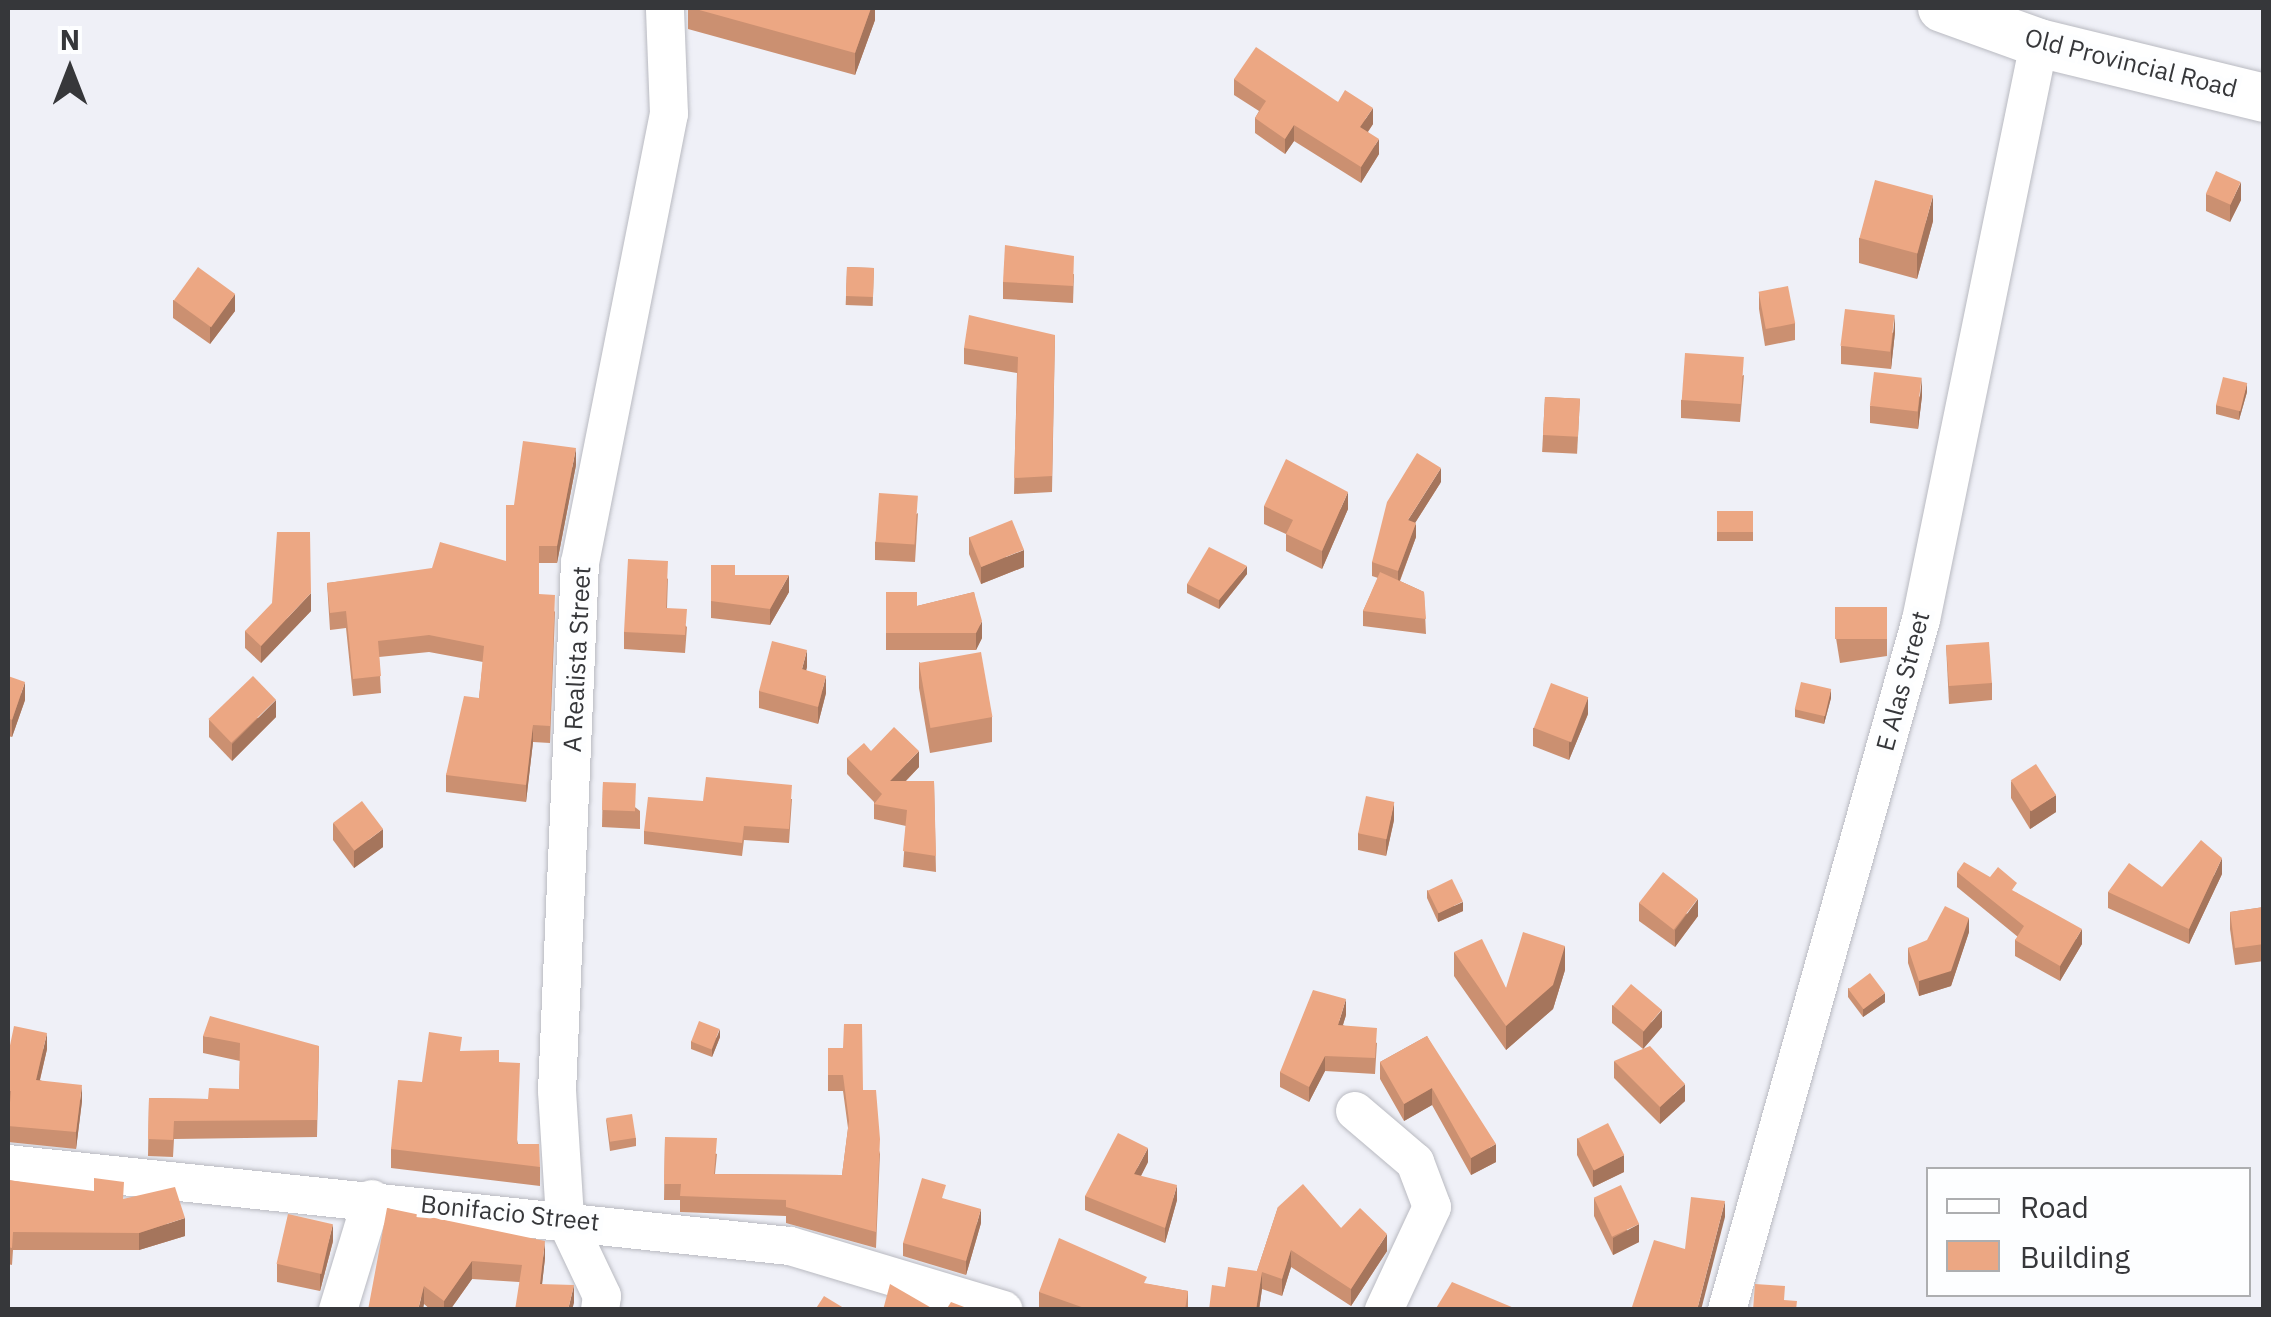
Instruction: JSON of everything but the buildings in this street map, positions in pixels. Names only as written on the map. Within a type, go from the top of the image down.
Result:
[{"type":"main road","name":"Old Provincial Road","points":[[1942,8],[2040,43],[2264,98]]},
{"type":"street","name":"A Realista Street","points":[[600,1310],[565,1218],[557,1092],[580,563],[669,114],[665,8]]},
{"type":"street","name":"E Alas Street","points":[[1726,1310],[1920,620],[2040,43]]},
{"type":"street","points":[[1355,1112],[1415,1162],[1432,1207],[1384,1310]]},
{"type":"street","name":"Bonifacio Street","points":[[8,1164],[565,1218],[790,1246],[1004,1310]]},
{"type":"street","points":[[338,1310],[372,1198]]}]
